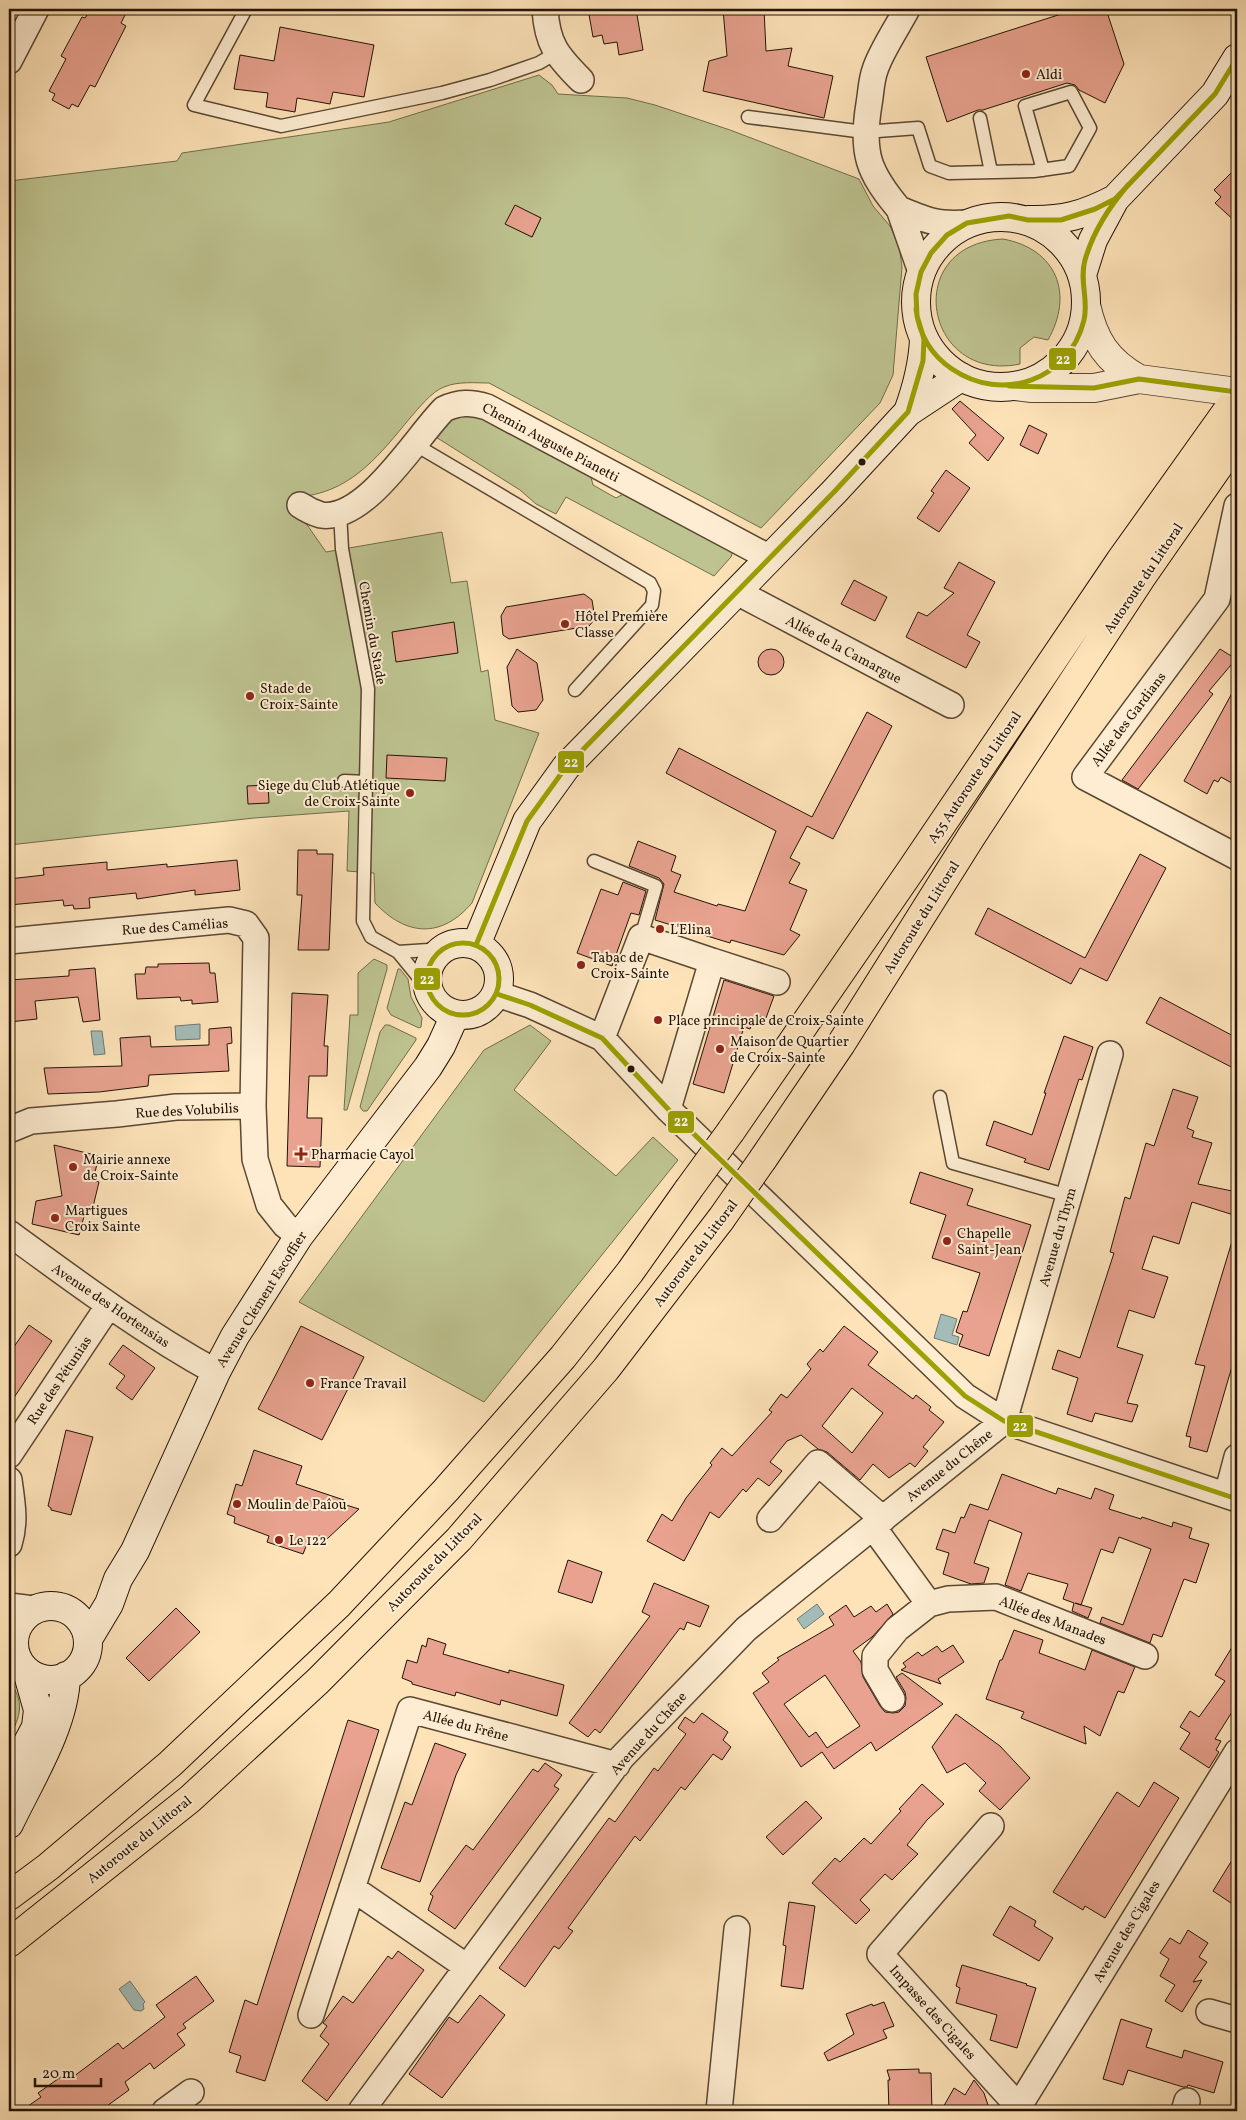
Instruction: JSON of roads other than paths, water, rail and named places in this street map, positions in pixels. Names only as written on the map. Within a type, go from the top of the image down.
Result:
[{"type":"highway","name":"Autoroute du Littoral","points":[[9,1943],[190,1799],[318,1680],[459,1539],[606,1369],[722,1219],[841,1044],[972,837],[1130,595],[1228,432],[1237,397]]},
{"type":"highway","name":"A55 Autoroute du Littoral","points":[[9,1896],[48,1867],[170,1764],[345,1597],[446,1490],[563,1357],[630,1272],[730,1131],[911,870],[1115,569],[1228,432]]},
{"type":"highway","points":[[9,1962],[154,1846],[254,1740]]},
{"type":"main road","points":[[1082,275],[1093,240],[1115,199],[1214,94],[1237,58]]},
{"type":"main road","points":[[1115,199],[1076,217],[1061,220],[1028,220],[1009,216],[967,223],[947,235],[931,252],[921,272],[916,294],[917,316],[924,339],[934,356],[961,377],[983,385],[1032,388],[1094,388],[1139,380],[1237,392]]},
{"type":"main road","points":[[1028,220],[1058,238],[1073,256],[1082,275],[1090,323],[1100,346],[1115,363],[1139,380]]},
{"type":"main road","points":[[1015,386],[1040,377],[1059,364],[1078,338],[1086,305]]},
{"type":"main road","points":[[908,412],[923,361],[924,339]]},
{"type":"main road","points":[[476,945],[527,821],[566,767],[770,558],[908,412],[961,377]]},
{"type":"main road","points":[[454,944],[476,945],[486,951],[494,960],[499,971],[500,983],[497,994],[490,1004],[480,1012],[468,1016],[455,1015],[444,1010],[434,1002],[427,978],[432,961],[444,949],[454,944]]},
{"type":"main road","name":"Avenue Clément Escoffier","points":[[88,1639],[109,1604],[118,1579],[134,1551],[216,1372],[240,1328],[299,1236],[428,1067],[441,1046],[455,1015]]},
{"type":"main road","name":"Avenue Clément Escoffier","points":[[63,1608],[81,1603],[97,1595],[118,1579]]},
{"type":"main road","points":[[9,1778],[36,1727],[38,1710],[27,1671],[19,1661],[15,1650],[12,1633],[25,1617],[22,1608],[53,1606],[63,1608],[80,1620],[88,1639],[83,1661],[76,1670],[66,1676],[47,1680],[27,1671]]},
{"type":"main road","points":[[9,1824],[60,1716],[66,1691],[66,1676]]},
{"type":"street","points":[[9,61],[36,9]]},
{"type":"street","points":[[545,9],[546,30],[556,53],[581,80]]},
{"type":"street","points":[[907,9],[875,69],[864,132],[867,155],[872,169],[884,192],[899,210],[921,272]]},
{"type":"street","points":[[899,210],[944,225],[967,223]]},
{"type":"street","name":"Chemin Auguste Pianetti","points":[[300,505],[321,515],[330,515],[367,498],[381,485],[444,409],[454,404],[475,403],[487,407],[770,558]]},
{"type":"street","name":"Allée des Gardians","points":[[1237,506],[1217,599],[1085,777],[1237,857]]},
{"type":"street","name":"Allée de la Camargue","points":[[737,592],[951,705]]},
{"type":"street","name":"Rue des Camélias","points":[[9,941],[229,920],[246,924],[256,938],[253,1106]]},
{"type":"street","points":[[602,1038],[641,937],[778,982]]},
{"type":"street","points":[[668,1109],[712,961]]},
{"type":"street","points":[[497,994],[530,1005],[602,1038],[668,1109],[965,1396],[1004,1421],[1232,1497],[1237,1457]]},
{"type":"street","name":"Avenue du Thym","points":[[1004,1421],[1110,1054]]},
{"type":"street","name":"Rue des Volubilis","points":[[9,1130],[31,1121],[176,1107],[253,1106],[255,1159],[269,1205],[285,1225],[299,1236]]},
{"type":"street","name":"Avenue des Hortensias","points":[[9,1234],[109,1305],[188,1357],[216,1372]]},
{"type":"street","name":"Rue des Pétunias","points":[[9,1455],[109,1305]]},
{"type":"street","name":"Avenue du Chêne","points":[[361,2111],[622,1757],[746,1629],[1004,1421]]},
{"type":"street","points":[[770,1519],[818,1463],[878,1523],[929,1604]]},
{"type":"street","points":[[9,1480],[14,1510],[9,1544]]},
{"type":"street","name":"Allée des Manades","points":[[892,1699],[875,1670],[875,1656],[897,1629],[929,1604],[948,1599],[996,1596],[1146,1656]]},
{"type":"street","name":"Allée du Frêne","points":[[312,2014],[410,1710],[617,1765]]},
{"type":"street","name":"Avenue des Cigales","points":[[1017,2109],[1237,1752]]},
{"type":"street","name":"Impasse des Cigales","points":[[991,1826],[880,1954],[1017,2109]]},
{"type":"street","points":[[352,1888],[467,1967]]},
{"type":"street","points":[[719,2111],[737,1930]]},
{"type":"street","points":[[1209,2012],[1237,2020]]},
{"type":"street","points":[[165,2111],[191,2092]]},
{"type":"lane","points":[[246,9],[194,105],[281,126],[442,94],[539,63],[556,53]]},
{"type":"lane","points":[[748,117],[864,132],[918,128],[930,166],[950,173],[1043,170],[1069,166],[1090,128],[1071,92],[1025,106],[1043,170]]},
{"type":"lane","points":[[980,118],[991,172]]},
{"type":"lane","points":[[414,444],[650,584],[654,591],[652,605],[575,690]]},
{"type":"lane","name":"Chemin du Stade","points":[[340,512],[342,549],[368,689],[363,921],[371,937],[398,952],[429,990]]},
{"type":"lane","points":[[344,781],[367,782]]},
{"type":"lane","points":[[594,861],[656,886],[641,937]]},
{"type":"lane","points":[[398,952],[444,949]]},
{"type":"lane","points":[[940,1097],[953,1163],[1069,1196]]},
{"type":"water","points":[[200,1024],[200,1039],[176,1040],[175,1026]]},
{"type":"water","points":[[91,1031],[102,1031],[105,1054],[94,1055]]},
{"type":"water","points":[[941,1314],[957,1319],[952,1335],[959,1337],[957,1345],[934,1338]]},
{"type":"water","points":[[817,1604],[824,1614],[804,1629],[797,1619]]},
{"type":"water","points":[[130,1981],[145,2002],[143,2004],[144,2009],[141,2011],[134,2010],[119,1989]]},
{"type":"place","name":"Aldi","points":[[1026,74]]},
{"type":"place","name":"Hôtel Première Classe","points":[[565,624]]},
{"type":"place","name":"Stade de Croix-Sainte","points":[[250,696]]},
{"type":"place","name":"Siege du Club Atlétique de Croix-Sainte","points":[[410,793]]},
{"type":"place","name":"L'Elina","points":[[660,929]]},
{"type":"place","name":"Tabac de Croix-Sainte","points":[[581,965]]},
{"type":"place","name":"Place principale de Croix-Sainte","points":[[658,1020]]},
{"type":"place","name":"Maison de Quartier de Croix-Sainte","points":[[720,1049]]},
{"type":"place","name":"Pharmacie Cayol","points":[[301,1154]]},
{"type":"place","name":"Mairie annexe de Croix-Sainte","points":[[73,1167]]},
{"type":"place","name":"Martigues Croix Sainte","points":[[55,1218]]},
{"type":"place","name":"Chapelle Saint-Jean","points":[[947,1241]]},
{"type":"place","name":"France Travail","points":[[310,1383]]},
{"type":"place","name":"Moulin de Paîou","points":[[237,1504]]},
{"type":"place","name":"Le 122","points":[[279,1540]]}]
